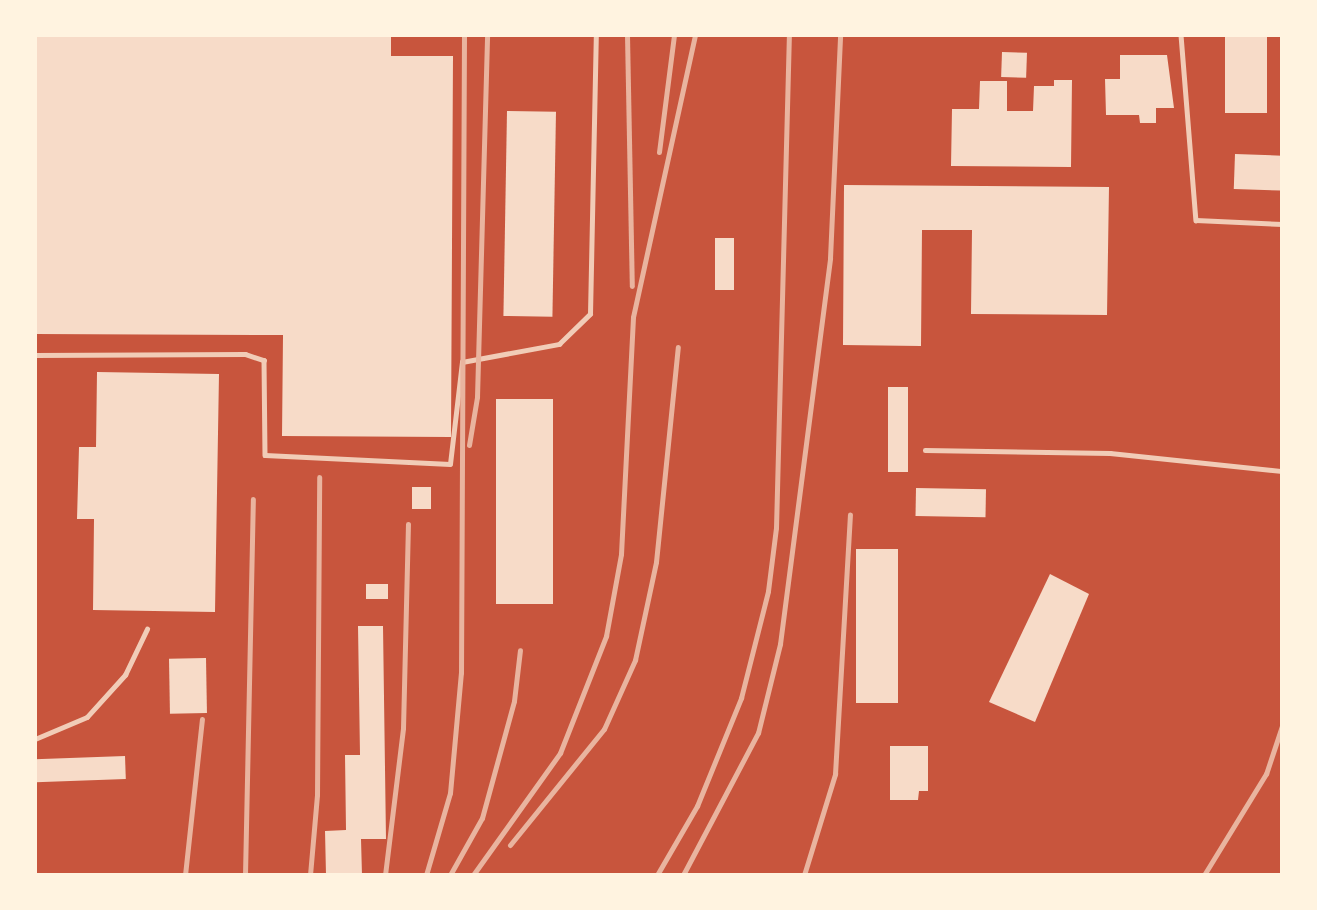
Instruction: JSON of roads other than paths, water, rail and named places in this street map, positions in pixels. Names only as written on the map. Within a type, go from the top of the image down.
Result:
[{"type":"lane","points":[[35,355],[245,354],[264,360],[265,455],[450,464],[462,362],[559,344],[590,314],[596,35]]},
{"type":"lane","points":[[1181,35],[1196,220],[1282,224]]},
{"type":"lane","points":[[925,450],[1110,453],[1282,471]]},
{"type":"lane","points":[[35,739],[87,717],[125,675],[147,629]]},
{"type":"railway","points":[[426,875],[450,793],[461,673],[464,35]]},
{"type":"railway","points":[[469,445],[477,397],[487,35]]},
{"type":"railway","points":[[627,35],[632,286]]},
{"type":"railway","points":[[659,152],[674,35]]},
{"type":"railway","points":[[473,875],[560,753],[606,636],[621,554],[633,317],[695,35]]},
{"type":"railway","points":[[657,875],[697,806],[741,698],[768,591],[776,528],[789,35]]},
{"type":"railway","points":[[683,875],[758,733],[780,644],[830,258],[840,35]]},
{"type":"railway","points":[[510,845],[604,729],[635,660],[656,562],[678,347]]},
{"type":"railway","points":[[310,875],[317,795],[319,477]]},
{"type":"railway","points":[[245,875],[253,499]]},
{"type":"railway","points":[[804,875],[835,774],[850,514]]},
{"type":"railway","points":[[385,875],[403,728],[408,524]]},
{"type":"railway","points":[[450,875],[482,818],[514,701],[520,650]]},
{"type":"railway","points":[[185,875],[202,719]]},
{"type":"railway","points":[[1204,875],[1266,774],[1282,726]]}]
